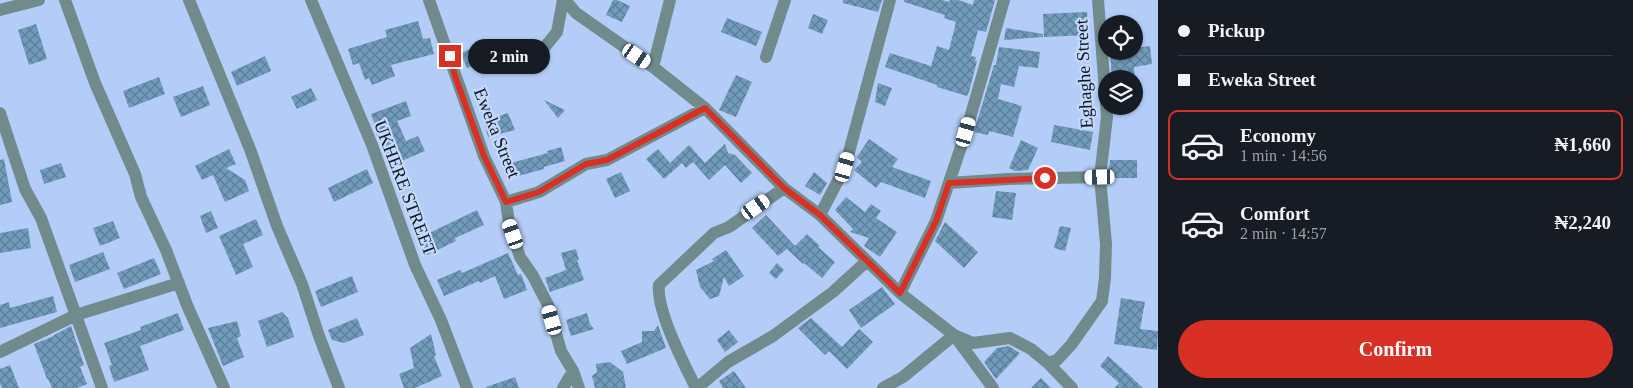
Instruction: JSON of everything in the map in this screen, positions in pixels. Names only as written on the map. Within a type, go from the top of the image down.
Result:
[{"type":"street","points":[[0,10],[39,0]]},
{"type":"street","points":[[65,0],[95,83],[135,174],[140,197],[166,250],[186,304],[224,388]]},
{"type":"street","points":[[189,0],[250,149],[277,226],[302,284],[339,388]]},
{"type":"street","name":"UKHERE STREET","points":[[312,0],[372,145],[415,264],[441,320],[467,388]]},
{"type":"street","name":"Eweka Street","points":[[429,0],[484,156],[506,202],[509,223],[520,257],[533,276],[548,305],[560,351],[573,371],[579,388]]},
{"type":"street","points":[[501,66],[523,65],[544,48],[557,32],[564,0]]},
{"type":"street","points":[[564,0],[576,14],[653,67],[705,108],[784,188],[820,215],[900,293],[954,336],[993,388]]},
{"type":"street","points":[[653,67],[670,0]]},
{"type":"street","points":[[766,57],[785,0]]},
{"type":"street","points":[[820,215],[845,167],[890,0]]},
{"type":"street","points":[[900,293],[936,221],[966,132],[1004,0]]},
{"type":"street","name":"Eghaghe Street","points":[[1048,363],[1057,360],[1071,345],[1102,300],[1106,244],[1100,177],[1107,118],[1098,0]]},
{"type":"street","points":[[506,202],[539,192],[586,164],[607,160],[705,108]]},
{"type":"street","points":[[0,113],[25,189],[41,218],[102,388]]},
{"type":"street","points":[[949,183],[1008,179],[1100,177]]},
{"type":"street","points":[[784,188],[729,227],[710,236],[659,285],[658,293],[671,336],[696,388],[728,362],[774,336],[833,292],[867,261]]},
{"type":"street","points":[[0,352],[76,315],[179,283]]},
{"type":"street","points":[[954,336],[973,343],[1010,338],[1031,350],[1048,363],[1072,388]]},
{"type":"street","points":[[883,388],[903,377],[954,336]]},
{"type":"street","points":[[563,388],[573,371]]},
{"type":"building","points":[[613,0],[630,6],[622,22],[606,15]]},
{"type":"building","points":[[843,0],[882,0],[878,12],[843,3]]},
{"type":"building","points":[[904,0],[942,0],[949,2],[950,0],[958,0],[973,5],[974,0],[995,0],[986,32],[978,30],[971,56],[976,57],[975,61],[977,61],[967,96],[937,87],[937,85],[885,67],[890,53],[931,66],[937,46],[949,50],[956,22],[944,18],[945,15],[904,2]]},
{"type":"building","points":[[1087,12],[1088,35],[1044,37],[1043,14]]},
{"type":"building","points":[[813,14],[828,20],[822,34],[808,28]]},
{"type":"building","points":[[727,18],[762,32],[756,46],[721,32]]},
{"type":"building","points":[[418,21],[423,39],[430,38],[434,54],[391,65],[395,76],[372,85],[369,78],[365,80],[359,63],[353,65],[348,49],[387,37],[385,30]]},
{"type":"building","points":[[36,24],[47,59],[29,65],[18,30]]},
{"type":"building","points":[[1006,28],[1043,34],[1043,37],[1004,40]]},
{"type":"building","points":[[478,46],[483,61],[467,68],[460,53]]},
{"type":"building","points":[[1150,46],[1152,64],[1134,67],[1134,70],[1111,70],[1111,60],[1143,60],[1143,47]]},
{"type":"building","points":[[999,47],[1040,52],[1038,68],[1019,66],[1014,87],[1001,84],[998,99],[1022,106],[1013,137],[989,131],[988,135],[974,132],[994,65],[996,65]]},
{"type":"building","points":[[265,56],[271,71],[237,86],[231,72]]},
{"type":"building","points":[[736,75],[752,82],[736,117],[719,110]]},
{"type":"building","points":[[159,77],[165,94],[129,108],[123,91]]},
{"type":"building","points":[[878,83],[892,88],[885,106],[875,102]]},
{"type":"building","points":[[203,86],[210,105],[181,117],[173,97]]},
{"type":"building","points":[[311,88],[317,100],[297,109],[291,97]]},
{"type":"building","points":[[544,100],[565,110],[558,118]]},
{"type":"building","points":[[406,101],[411,116],[397,121],[406,141],[418,136],[425,151],[390,166],[376,134],[378,133],[371,114]]},
{"type":"building","points":[[508,113],[515,130],[488,137],[484,121]]},
{"type":"building","points":[[1054,125],[1093,132],[1090,150],[1051,142]]},
{"type":"building","points":[[869,139],[898,159],[892,167],[931,181],[925,198],[881,182],[876,188],[854,170],[862,162],[857,157]]},
{"type":"building","points":[[1021,140],[1038,148],[1028,170],[1015,171],[1009,168]]},
{"type":"building","points":[[725,144],[728,153],[735,155],[752,173],[741,183],[725,165],[709,180],[693,162],[686,168],[682,163],[664,179],[646,159],[658,149],[670,163],[689,145],[705,163]]},
{"type":"building","points":[[561,147],[565,161],[507,179],[503,165],[548,153],[547,151]]},
{"type":"building","points":[[229,149],[236,164],[226,168],[245,180],[249,191],[225,202],[213,175],[202,180],[195,166]]},
{"type":"building","points":[[4,159],[12,202],[0,205],[0,160]]},
{"type":"building","points":[[1110,160],[1137,160],[1137,178],[1108,178]]},
{"type":"building","points":[[61,163],[66,177],[44,184],[40,170]]},
{"type":"building","points":[[367,169],[373,183],[334,202],[328,188]]},
{"type":"building","points":[[621,172],[630,191],[615,198],[606,179]]},
{"type":"building","points":[[814,172],[827,183],[820,195],[805,186]]},
{"type":"building","points":[[996,191],[1016,193],[1012,220],[992,217]]},
{"type":"building","points":[[846,197],[865,212],[871,204],[881,211],[876,218],[897,232],[880,257],[864,246],[869,238],[850,232],[853,229],[835,210]]},
{"type":"building","points":[[477,210],[484,225],[455,238],[456,241],[425,256],[417,239]]},
{"type":"building","points":[[211,211],[218,228],[206,233],[200,216]]},
{"type":"building","points":[[766,215],[795,246],[807,234],[835,262],[822,278],[787,249],[778,256],[752,228]]},
{"type":"building","points":[[256,219],[263,235],[243,244],[253,267],[236,275],[219,236]]},
{"type":"building","points":[[113,221],[120,238],[100,246],[93,228]]},
{"type":"building","points":[[945,222],[978,252],[964,268],[935,241]]},
{"type":"building","points":[[1060,226],[1071,228],[1065,251],[1054,248]]},
{"type":"building","points":[[28,228],[31,248],[0,253],[0,233]]},
{"type":"building","points":[[576,249],[579,260],[577,260],[584,280],[550,292],[545,278],[566,270],[561,253]]},
{"type":"building","points":[[726,250],[744,276],[729,286],[724,277],[719,296],[710,299],[700,287],[696,270],[714,261],[712,259]]},
{"type":"building","points":[[103,252],[110,269],[75,282],[69,265]]},
{"type":"building","points":[[508,253],[518,275],[521,274],[527,290],[504,299],[495,276],[444,296],[437,280],[460,270],[462,273]]},
{"type":"building","points":[[154,258],[161,274],[124,289],[117,273]]},
{"type":"building","points":[[777,263],[784,270],[776,279],[769,273]]},
{"type":"building","points":[[352,276],[358,292],[321,307],[315,291]]},
{"type":"building","points":[[882,287],[895,304],[861,328],[849,310]]},
{"type":"building","points":[[53,296],[57,312],[0,328],[0,305],[9,302],[10,308]]},
{"type":"building","points":[[1121,298],[1145,302],[1140,329],[1158,331],[1157,350],[1114,344]]},
{"type":"building","points":[[282,312],[288,318],[294,337],[267,347],[258,321]]},
{"type":"building","points":[[178,313],[184,330],[140,346],[149,370],[114,382],[109,366],[112,365],[104,343],[141,330],[140,327]]},
{"type":"building","points":[[587,313],[590,324],[594,329],[571,336],[566,320]]},
{"type":"building","points":[[357,318],[364,335],[344,343],[332,340],[328,330]]},
{"type":"building","points":[[811,318],[842,347],[859,329],[873,342],[847,369],[829,351],[825,355],[798,328]]},
{"type":"building","points":[[237,321],[241,336],[237,338],[244,357],[223,366],[208,328]]},
{"type":"building","points":[[658,325],[666,348],[627,364],[621,351],[642,342],[642,331],[654,331]]},
{"type":"building","points":[[71,326],[84,365],[80,367],[87,384],[77,388],[52,388],[34,344],[54,336]]},
{"type":"building","points":[[729,330],[738,342],[725,352],[717,340]]},
{"type":"building","points":[[431,334],[436,355],[434,356],[442,376],[415,388],[404,388],[399,374],[414,368],[410,348]]},
{"type":"building","points":[[1009,346],[1020,353],[996,379],[984,362],[997,348]]},
{"type":"building","points":[[1108,356],[1143,388],[1114,388],[1119,383],[1100,366]]},
{"type":"building","points":[[610,362],[623,372],[626,388],[595,388],[592,376],[597,372],[596,364]]},
{"type":"building","points":[[10,365],[19,388],[2,388],[0,384],[0,369]]},
{"type":"building","points":[[734,371],[746,388],[723,388],[719,381]]},
{"type":"building","points":[[515,377],[519,388],[486,387]]},
{"type":"building","points":[[1041,378],[1051,388],[1031,388]]},
{"type":"route","points":[[450,56],[455,76],[484,156],[506,202],[539,192],[586,164],[607,160],[705,108],[784,188],[820,215],[900,293],[936,221],[949,183],[1045,178]]}]
